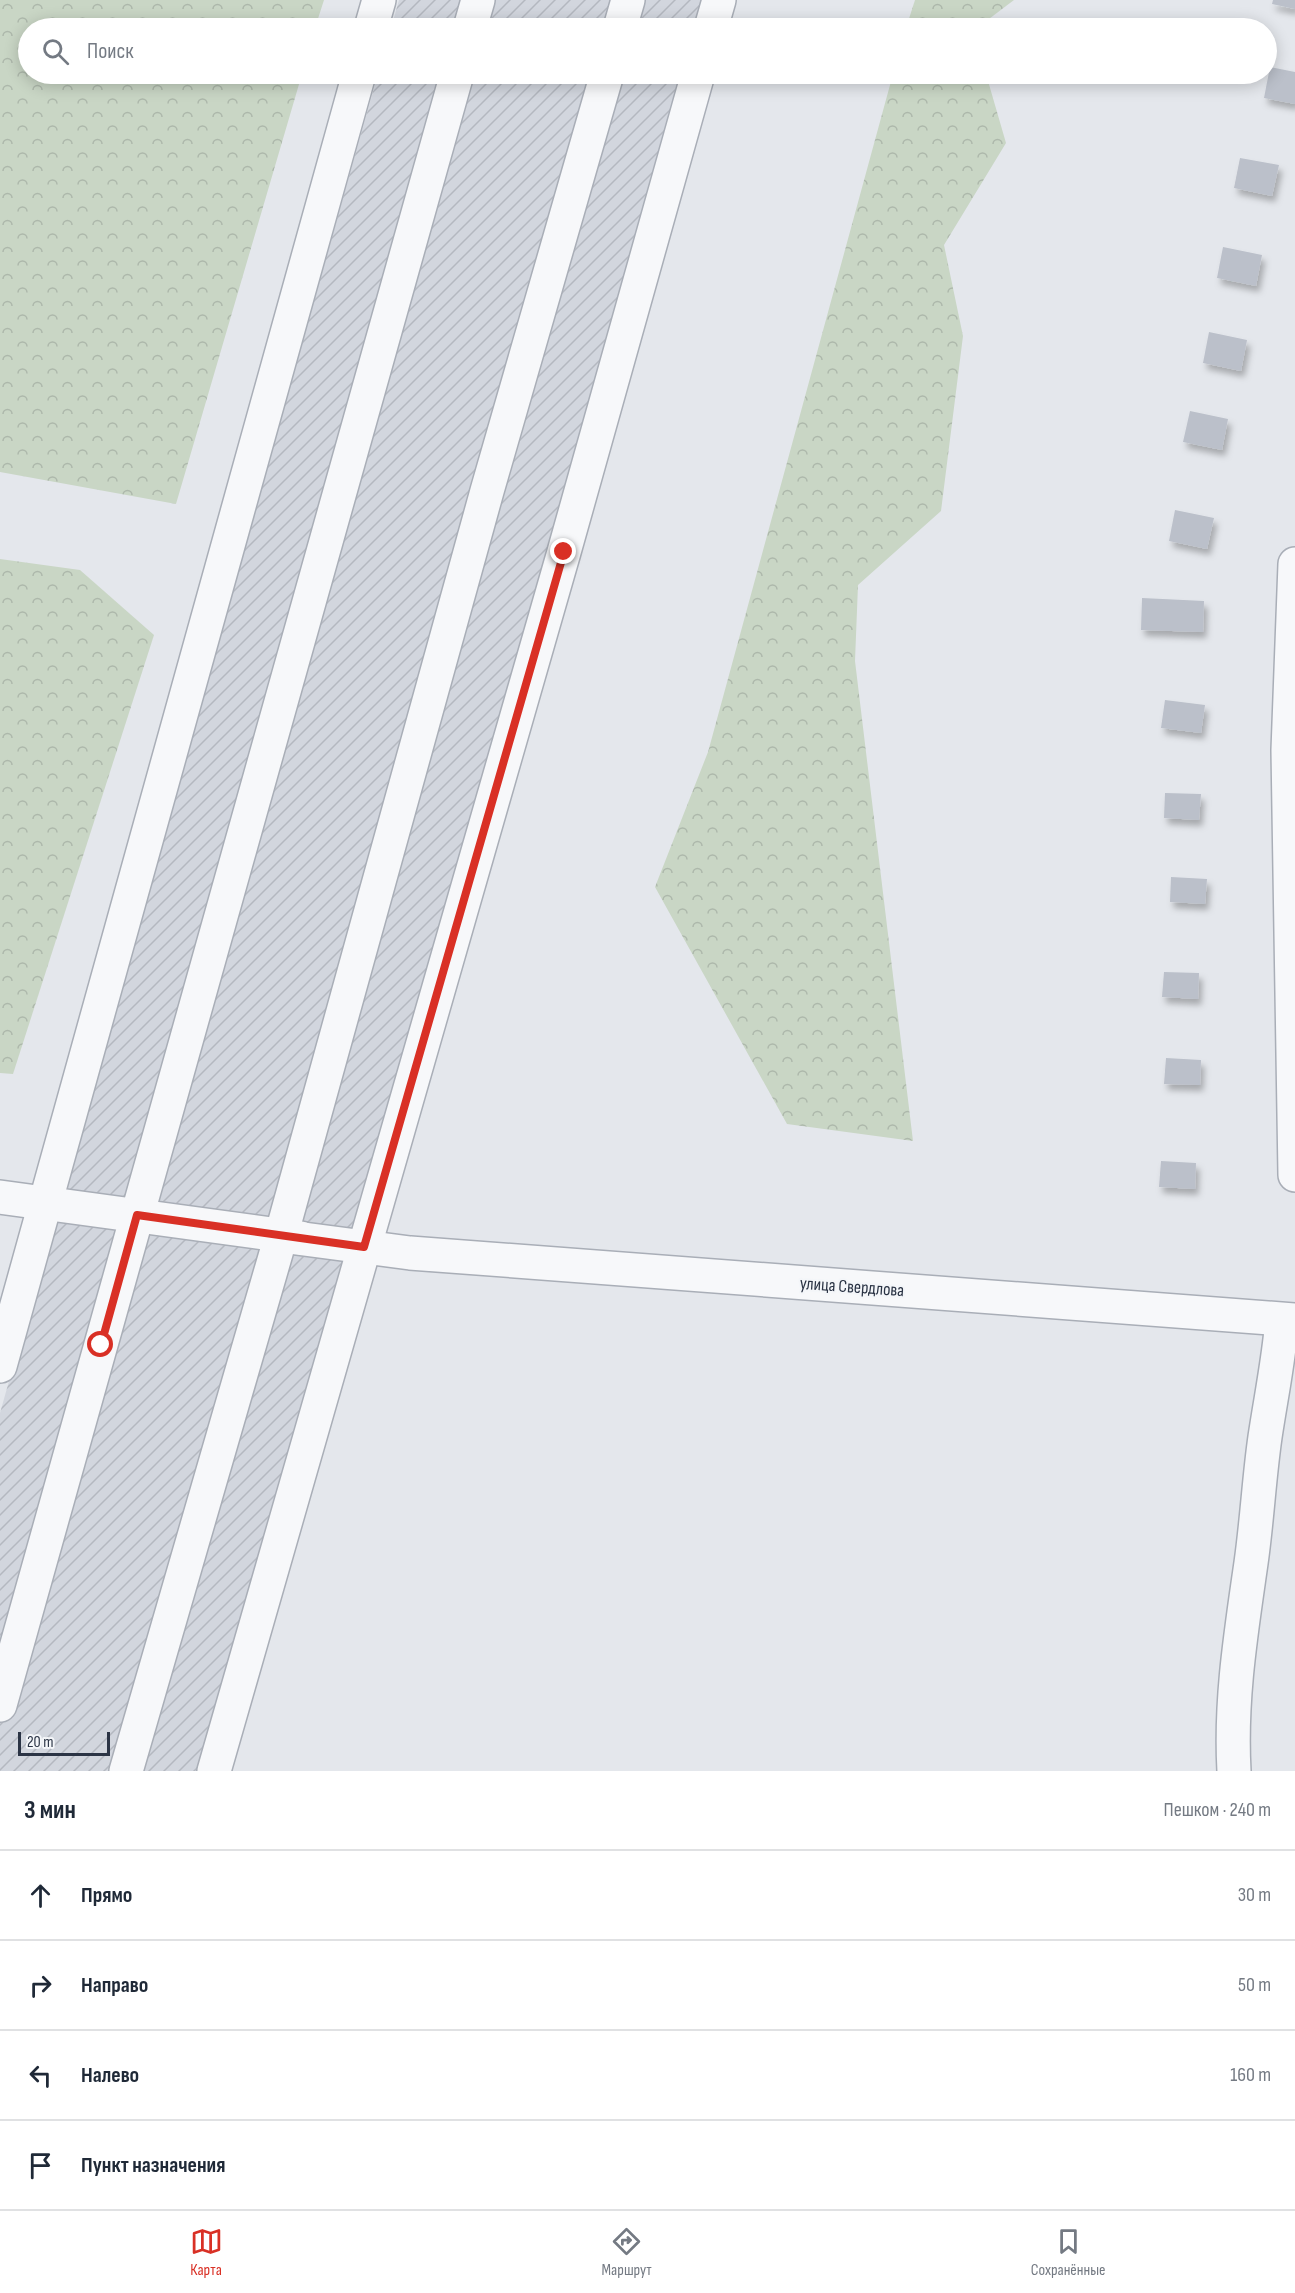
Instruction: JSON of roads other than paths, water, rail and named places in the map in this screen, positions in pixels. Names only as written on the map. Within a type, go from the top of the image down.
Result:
[{"type":"street","points":[[374,18],[379,0]]},
{"type":"street","points":[[473,18],[478,0]]},
{"type":"street","points":[[623,18],[628,0]]},
{"type":"street","points":[[714,18],[719,0]]},
{"type":"street","points":[[0,1366],[356,84]]},
{"type":"street","points":[[0,1705],[454,84]]},
{"type":"street","points":[[126,1771],[281,1236],[487,490],[604,84]]},
{"type":"street","points":[[214,1771],[564,552],[695,84]]},
{"type":"street","points":[[1295,564],[1288,750],[1295,1175]]},
{"type":"street","name":"улица Свердлова","points":[[0,1197],[410,1253],[1288,1320]]},
{"type":"street","points":[[1234,1771],[1235,1672],[1252,1559],[1265,1437],[1288,1320]]}]
